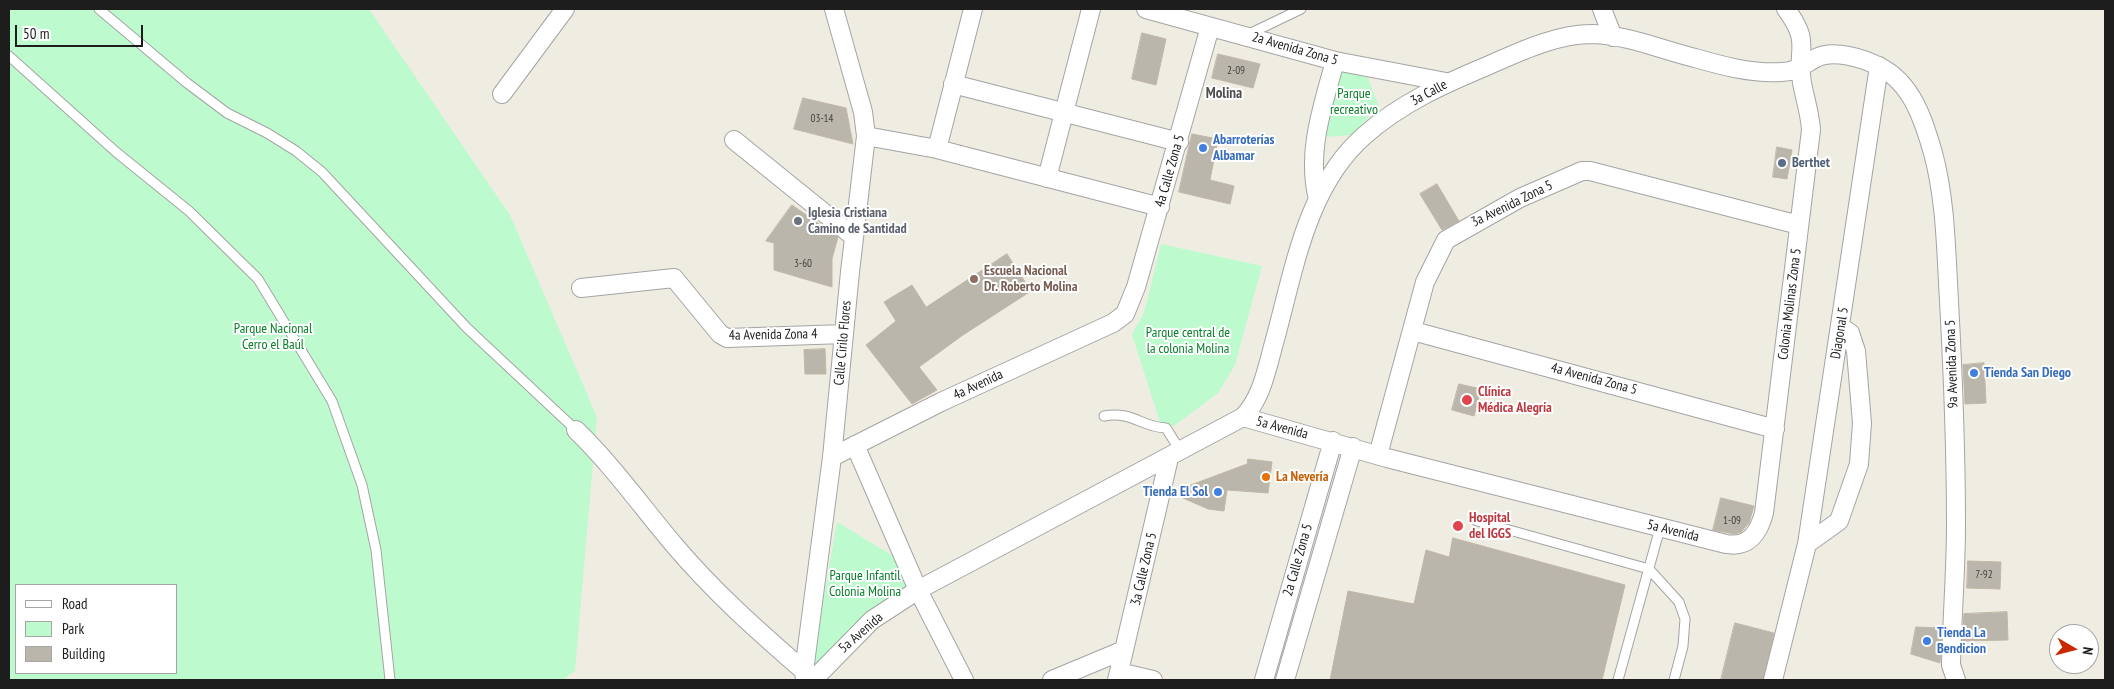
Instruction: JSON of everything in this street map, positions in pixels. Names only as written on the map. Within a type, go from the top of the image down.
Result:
[{"type":"street","points":[[502,94],[565,9]]},
{"type":"street","name":"Calle Cirilo Flores","points":[[807,677],[866,136],[863,112],[834,9]]},
{"type":"street","points":[[937,149],[973,9]]},
{"type":"street","points":[[1047,178],[1091,9]]},
{"type":"street","points":[[1602,9],[1613,37]]},
{"type":"street","name":"Colonia Molinas Zona 5","points":[[1752,538],[1761,524],[1764,513],[1811,130],[1810,112],[1802,82],[1803,50],[1801,35],[1786,9]]},
{"type":"street","name":"2a Avenida Zona 5","points":[[1155,10],[1335,61],[1446,82]]},
{"type":"street","name":"4a Calle Zona 5","points":[[1125,314],[1136,288],[1160,208],[1210,27]]},
{"type":"street","name":"3a Calle","points":[[1243,417],[1254,404],[1262,386],[1293,274],[1318,198],[1330,174],[1350,148],[1368,132],[1421,95],[1446,82],[1542,43],[1570,36],[1593,34],[1613,37],[1744,70],[1788,72],[1801,68]]},
{"type":"street","points":[[1801,68],[1817,57],[1826,54],[1852,58],[1879,66]]},
{"type":"street","points":[[1318,198],[1314,184],[1314,143],[1335,61]]},
{"type":"street","name":"Diagonal 5","points":[[1773,680],[1807,544],[1879,66]]},
{"type":"street","name":"9a Avenida Zona 5","points":[[1879,66],[1904,86],[1913,100],[1933,154],[1940,186],[1952,356],[1956,526],[1951,665],[1956,680]]},
{"type":"street","points":[[953,84],[1179,142]]},
{"type":"street","points":[[866,136],[937,149],[1160,208]]},
{"type":"street","points":[[734,140],[854,237]]},
{"type":"street","name":"3a Avenida Zona 5","points":[[1378,455],[1426,282],[1446,240],[1520,198],[1582,172],[1597,172],[1799,225]]},
{"type":"street","name":"4a Avenida Zona 4","points":[[581,288],[674,278],[720,334],[727,338],[844,334]]},
{"type":"street","name":"4a Avenida","points":[[832,457],[941,402],[1113,323],[1125,314]]},
{"type":"street","points":[[1807,544],[1839,521],[1859,464],[1862,423],[1856,351],[1850,333],[1841,327]]},
{"type":"street","name":"4a Avenida Zona 5","points":[[1413,331],[1775,429]]},
{"type":"street","name":"5a Avenida","points":[[807,677],[872,620],[918,590],[1175,455],[1243,417],[1378,455],[1735,546],[1744,544],[1752,538]]},
{"type":"street","points":[[576,430],[607,461],[676,547],[734,610],[807,677]]},
{"type":"street","name":"2a Calle Zona 5","points":[[1264,680],[1333,441]]},
{"type":"street","points":[[854,445],[918,590],[964,680]]},
{"type":"street","name":"2a Calle Zona 5","points":[[1285,680],[1353,447]]},
{"type":"street","name":"3a Calle Zona 5","points":[[1118,676],[1175,455]]},
{"type":"street","points":[[1052,680],[1124,650]]},
{"type":"street","points":[[1118,676],[1153,680]]},
{"type":"lane","points":[[98,9],[187,83],[227,113],[267,133],[296,151],[322,172],[467,328],[576,430]]},
{"type":"lane","points":[[1246,35],[1301,9]]},
{"type":"lane","points":[[9,56],[116,152],[189,211],[258,279],[332,401],[362,484],[376,550],[390,680]]},
{"type":"lane","points":[[1104,416],[1130,415],[1148,425],[1166,428],[1175,455]]},
{"type":"lane","points":[[1477,521],[1649,569],[1678,602],[1686,619],[1674,680]]},
{"type":"lane","points":[[1618,680],[1660,528]]},
{"type":"green space","name":"Parque Nacional Cerro el Baúl","points":[[9,9],[369,9],[510,215],[597,417],[575,671],[563,680],[9,680]]},
{"type":"green space","name":"Parque recreativo","points":[[1342,68],[1366,74],[1379,106],[1352,135],[1323,137]]},
{"type":"green space","name":"Parque central de la colonia Molina","points":[[1161,244],[1262,266],[1235,365],[1218,393],[1174,426],[1160,422],[1132,335],[1145,309]]},
{"type":"green space","name":"Parque Infantil Colonia Molina","points":[[837,522],[900,560],[914,593],[809,680]]},
{"type":"building","points":[[1142,33],[1166,39],[1156,85],[1132,79]]},
{"type":"building","points":[[1218,54],[1260,64],[1253,88],[1212,78]]},
{"type":"building","points":[[803,98],[846,108],[853,144],[794,129]]},
{"type":"building","points":[[1192,134],[1218,139],[1210,180],[1234,186],[1230,204],[1179,192]]},
{"type":"building","name":"Berthet","points":[[1777,147],[1792,150],[1787,179],[1773,177]]},
{"type":"building","points":[[1437,184],[1459,221],[1442,230],[1420,194]]},
{"type":"building","points":[[792,205],[838,237],[832,259],[832,287],[774,270],[774,243],[766,241]]},
{"type":"building","points":[[1007,254],[1031,291],[963,335],[919,367],[937,390],[912,404],[866,345],[896,321],[884,302],[912,285],[926,307]]},
{"type":"building","points":[[825,349],[826,374],[805,374],[804,350]]},
{"type":"building","points":[[1984,363],[1986,403],[1965,404],[1963,365]]},
{"type":"building","name":"Clínica Médica Alegría","points":[[1459,384],[1481,389],[1474,416],[1452,410]]},
{"type":"building","points":[[1248,459],[1272,462],[1268,493],[1227,490],[1224,511],[1208,509],[1183,498],[1188,486],[1247,464]]},
{"type":"building","points":[[1721,498],[1754,506],[1749,523],[1741,532],[1734,534],[1713,530]]},
{"type":"building","points":[[1453,538],[1625,585],[1602,680],[1330,680],[1348,591],[1414,604],[1426,550],[1449,557]]},
{"type":"building","points":[[1968,561],[2001,562],[2000,589],[1967,588]]},
{"type":"building","points":[[2007,612],[2008,640],[1962,641],[1964,614]]},
{"type":"building","points":[[1735,623],[1774,633],[1763,680],[1721,680]]},
{"type":"building","name":"Tienda La Bendicion","points":[[1916,627],[1942,628],[1940,663],[1911,654]]},
{"type":"place","name":"Abarroterías Albamar","points":[[1203,148]]},
{"type":"place","name":"Berthet","points":[[1782,163]]},
{"type":"place","name":"Iglesia Cristiana Camino de Santidad","points":[[798,221]]},
{"type":"place","name":"Escuela Nacional Dr. Roberto Molina","points":[[974,279]]},
{"type":"place","name":"Tienda San Diego","points":[[1974,373]]},
{"type":"place","name":"Clínica Médica Alegría","points":[[1467,400]]},
{"type":"place","name":"La Nevería","points":[[1266,477]]},
{"type":"place","name":"Tienda El Sol","points":[[1218,492]]},
{"type":"place","name":"Hospital del IGGS","points":[[1458,526]]},
{"type":"place","name":"Tienda La Bendicion","points":[[1927,641]]},
{"type":"district","name":"Molina","points":[[1224,94]]}]
